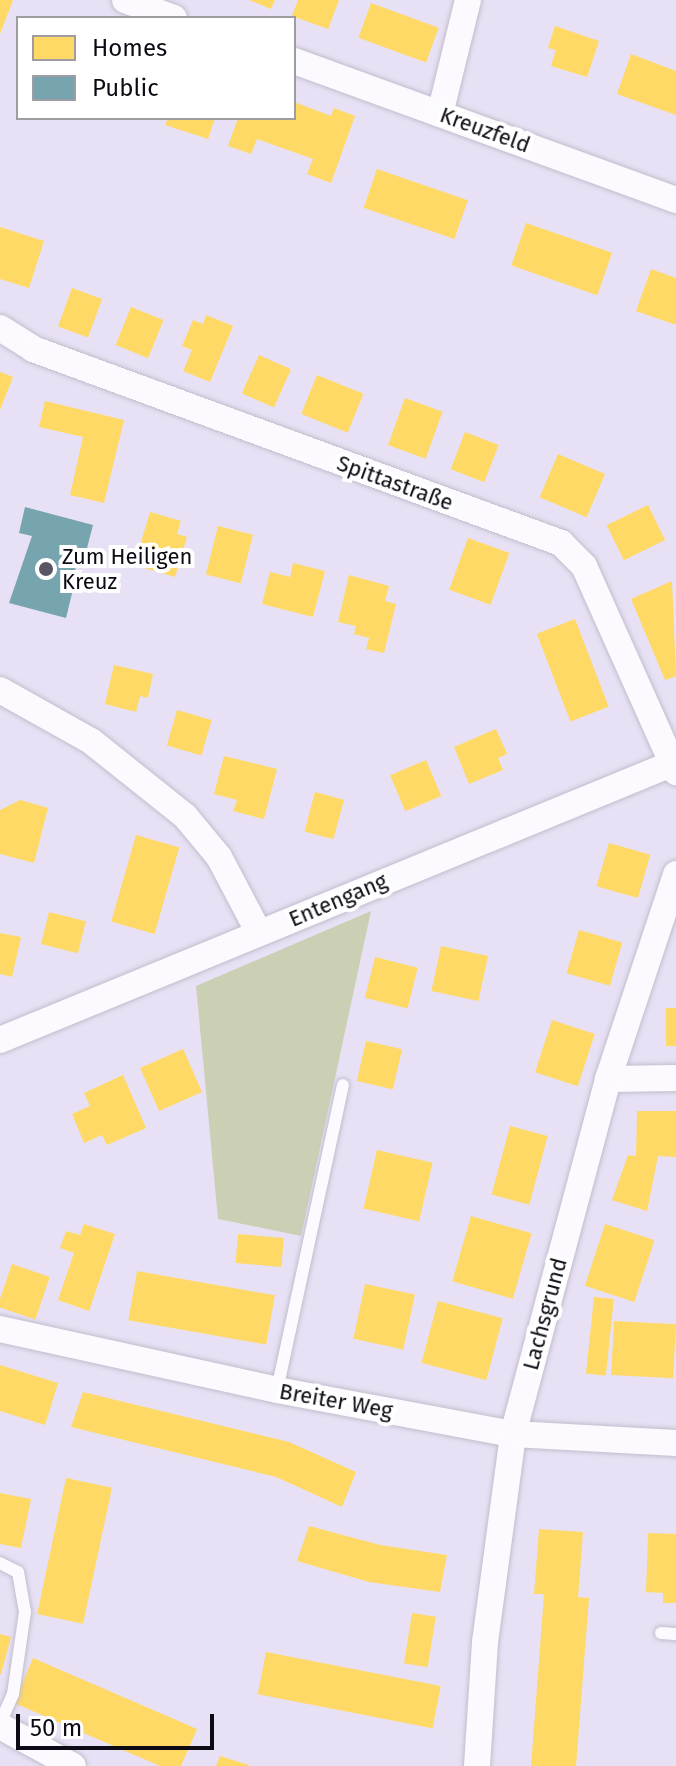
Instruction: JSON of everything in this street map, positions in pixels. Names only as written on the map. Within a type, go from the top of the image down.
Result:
[{"type":"street","points":[[125,0],[169,16]]},
{"type":"street","points":[[440,114],[468,0]]},
{"type":"street","name":"Kreuzfeld","points":[[296,62],[676,200]]},
{"type":"street","name":"Spittastraße","points":[[0,328],[33,349],[561,543],[584,566],[674,766]]},
{"type":"street","points":[[0,690],[91,741],[185,816],[219,857],[259,933]]},
{"type":"street","name":"Entengang","points":[[0,1040],[674,766]]},
{"type":"street","name":"Lachsgrund","points":[[477,1766],[485,1642],[513,1434],[608,1079],[676,874]]},
{"type":"street","points":[[608,1079],[676,1078]]},
{"type":"street","name":"Breiter Weg","points":[[0,1329],[277,1390],[513,1434],[676,1443]]},
{"type":"street","points":[[0,1724],[73,1766]]},
{"type":"lane","points":[[277,1390],[343,1085]]},
{"type":"lane","points":[[0,1563],[18,1572],[25,1612],[13,1694],[0,1724]]},
{"type":"lane","points":[[661,1633],[676,1634]]},
{"type":"green space","points":[[371,911],[301,1236],[218,1219],[196,986]]},
{"type":"building: Homes","points":[[0,0],[13,0],[0,34]]},
{"type":"building: Homes","points":[[249,0],[275,0],[271,9]]},
{"type":"building: Homes","points":[[298,0],[339,0],[328,29],[292,16]]},
{"type":"building: Homes","points":[[371,3],[439,28],[426,62],[358,38]]},
{"type":"building: Homes","points":[[555,26],[599,41],[587,77],[551,66],[556,50],[548,48]]},
{"type":"building: Homes","points":[[631,54],[676,71],[676,115],[617,94]]},
{"type":"building: Homes","points":[[296,103],[331,116],[334,108],[355,116],[331,183],[307,174],[313,159],[257,139],[251,154],[228,146],[237,120],[296,120]]},
{"type":"building: Homes","points":[[167,120],[214,120],[208,139],[165,125]]},
{"type":"building: Homes","points":[[377,169],[468,200],[454,239],[364,208]]},
{"type":"building: Homes","points":[[526,223],[612,253],[597,295],[511,266]]},
{"type":"building: Homes","points":[[0,227],[44,241],[29,288],[0,279]]},
{"type":"building: Homes","points":[[651,269],[676,278],[676,325],[636,311]]},
{"type":"building: Homes","points":[[72,288],[102,299],[88,337],[58,327]]},
{"type":"building: Homes","points":[[131,307],[163,320],[148,358],[116,345]]},
{"type":"building: Homes","points":[[206,315],[233,326],[210,382],[183,371],[192,350],[182,346],[193,320],[203,324]]},
{"type":"building: Homes","points":[[259,355],[291,369],[274,408],[242,393]]},
{"type":"building: Homes","points":[[0,372],[13,377],[0,410]]},
{"type":"building: Homes","points":[[317,375],[363,394],[348,433],[301,414]]},
{"type":"building: Homes","points":[[405,398],[443,412],[425,459],[388,445]]},
{"type":"building: Homes","points":[[45,401],[124,420],[104,503],[70,495],[83,437],[39,427]]},
{"type":"building: Homes","points":[[465,432],[499,445],[484,482],[451,469]]},
{"type":"building: Homes","points":[[558,454],[605,474],[587,517],[540,497]]},
{"type":"building: Homes","points":[[648,505],[665,540],[624,560],[607,525]]},
{"type":"building: Homes","points":[[150,512],[181,521],[177,534],[187,537],[175,577],[134,565]]},
{"type":"building: Homes","points":[[218,526],[253,535],[241,583],[206,575]]},
{"type":"building: Homes","points":[[468,538],[509,553],[491,605],[449,590]]},
{"type":"building: Homes","points":[[293,563],[325,571],[313,617],[262,604],[270,572],[290,577]]},
{"type":"building: Homes","points":[[349,575],[389,586],[385,601],[396,604],[384,653],[366,649],[369,638],[354,634],[356,626],[338,622]]},
{"type":"building: Homes","points":[[672,581],[676,676],[665,680],[631,599]]},
{"type":"building: Homes","points":[[575,619],[609,707],[570,721],[537,634]]},
{"type":"building: Homes","points":[[114,665],[153,674],[148,698],[140,696],[136,712],[105,704]]},
{"type":"building: Homes","points":[[177,710],[212,720],[201,755],[167,746]]},
{"type":"building: Homes","points":[[496,729],[507,754],[498,758],[503,770],[469,784],[454,747]]},
{"type":"building: Homes","points":[[224,756],[277,769],[264,819],[233,811],[237,800],[214,794]]},
{"type":"building: Homes","points":[[426,760],[441,796],[405,811],[390,775]]},
{"type":"building: Homes","points":[[315,792],[344,800],[333,839],[304,832]]},
{"type":"building: Homes","points":[[20,800],[48,808],[34,863],[0,854],[0,810]]},
{"type":"building: Homes","points":[[136,835],[179,847],[154,934],[111,922]]},
{"type":"building: Homes","points":[[609,843],[650,855],[638,898],[597,886]]},
{"type":"building: Homes","points":[[49,912],[86,921],[78,953],[41,944]]},
{"type":"building: Homes","points":[[579,930],[622,942],[610,986],[567,973]]},
{"type":"building: Homes","points":[[0,933],[21,937],[12,977],[0,974]]},
{"type":"building: Homes","points":[[441,946],[488,956],[478,1001],[431,991]]},
{"type":"building: Homes","points":[[375,957],[418,968],[408,1008],[365,998]]},
{"type":"building: Homes","points":[[666,1008],[676,1008],[676,1046],[666,1046]]},
{"type":"building: Homes","points":[[552,1020],[595,1034],[578,1086],[535,1072]]},
{"type":"building: Homes","points":[[366,1041],[402,1049],[393,1089],[357,1081]]},
{"type":"building: Homes","points":[[183,1049],[202,1092],[159,1111],[140,1068]]},
{"type":"building: Homes","points":[[123,1075],[146,1128],[107,1145],[102,1135],[84,1143],[72,1114],[90,1106],[84,1093]]},
{"type":"building: Homes","points":[[637,1111],[676,1111],[676,1157],[658,1156],[647,1211],[612,1200],[628,1155],[636,1156]]},
{"type":"building: Homes","points":[[510,1126],[548,1136],[529,1205],[492,1195]]},
{"type":"building: Homes","points":[[377,1150],[433,1163],[419,1221],[364,1208]]},
{"type":"building: Homes","points":[[471,1216],[532,1233],[513,1299],[452,1281]]},
{"type":"building: Homes","points":[[84,1224],[115,1234],[89,1311],[58,1300],[74,1253],[60,1248],[66,1231],[80,1235]]},
{"type":"building: Homes","points":[[605,1224],[654,1240],[634,1302],[585,1286]]},
{"type":"building: Homes","points":[[238,1234],[284,1238],[281,1267],[235,1263]]},
{"type":"building: Homes","points":[[12,1264],[50,1277],[35,1320],[0,1307]]},
{"type":"building: Homes","points":[[137,1271],[275,1295],[266,1345],[128,1320]]},
{"type":"building: Homes","points":[[365,1284],[415,1295],[403,1349],[353,1339]]},
{"type":"building: Homes","points":[[594,1297],[614,1299],[606,1376],[586,1374]]},
{"type":"building: Homes","points":[[438,1301],[503,1318],[486,1380],[421,1363]]},
{"type":"building: Homes","points":[[614,1321],[676,1324],[673,1378],[611,1375]]},
{"type":"building: Homes","points":[[0,1365],[58,1383],[45,1425],[0,1411]]},
{"type":"building: Homes","points":[[83,1392],[289,1442],[356,1472],[342,1507],[276,1477],[71,1427]]},
{"type":"building: Homes","points":[[66,1478],[112,1488],[83,1624],[37,1614]]},
{"type":"building: Homes","points":[[0,1493],[31,1499],[21,1548],[0,1544]]},
{"type":"building: Homes","points":[[309,1526],[380,1545],[447,1555],[440,1592],[369,1582],[297,1561]]},
{"type":"building: Homes","points":[[539,1529],[583,1532],[578,1597],[589,1598],[576,1766],[531,1766],[544,1594],[534,1594]]},
{"type":"building: Homes","points":[[648,1533],[676,1534],[676,1603],[663,1603],[663,1593],[646,1592]]},
{"type":"building: Homes","points":[[412,1613],[436,1617],[428,1667],[404,1663]]},
{"type":"building: Homes","points":[[0,1634],[11,1637],[1,1674],[0,1674]]},
{"type":"building: Homes","points":[[266,1652],[441,1686],[433,1728],[258,1694]]},
{"type":"building: Homes","points":[[33,1658],[197,1729],[181,1766],[160,1766],[14,1703]]},
{"type":"building: Homes","points":[[220,1756],[249,1765],[216,1766]]},
{"type":"building: Public","name":"Zum Heiligen Kreuz","points":[[25,507],[93,525],[86,552],[74,548],[76,577],[66,618],[9,603],[32,536],[19,533]]},
{"type":"place","name":"Zum Heiligen Kreuz","points":[[46,569]]}]
